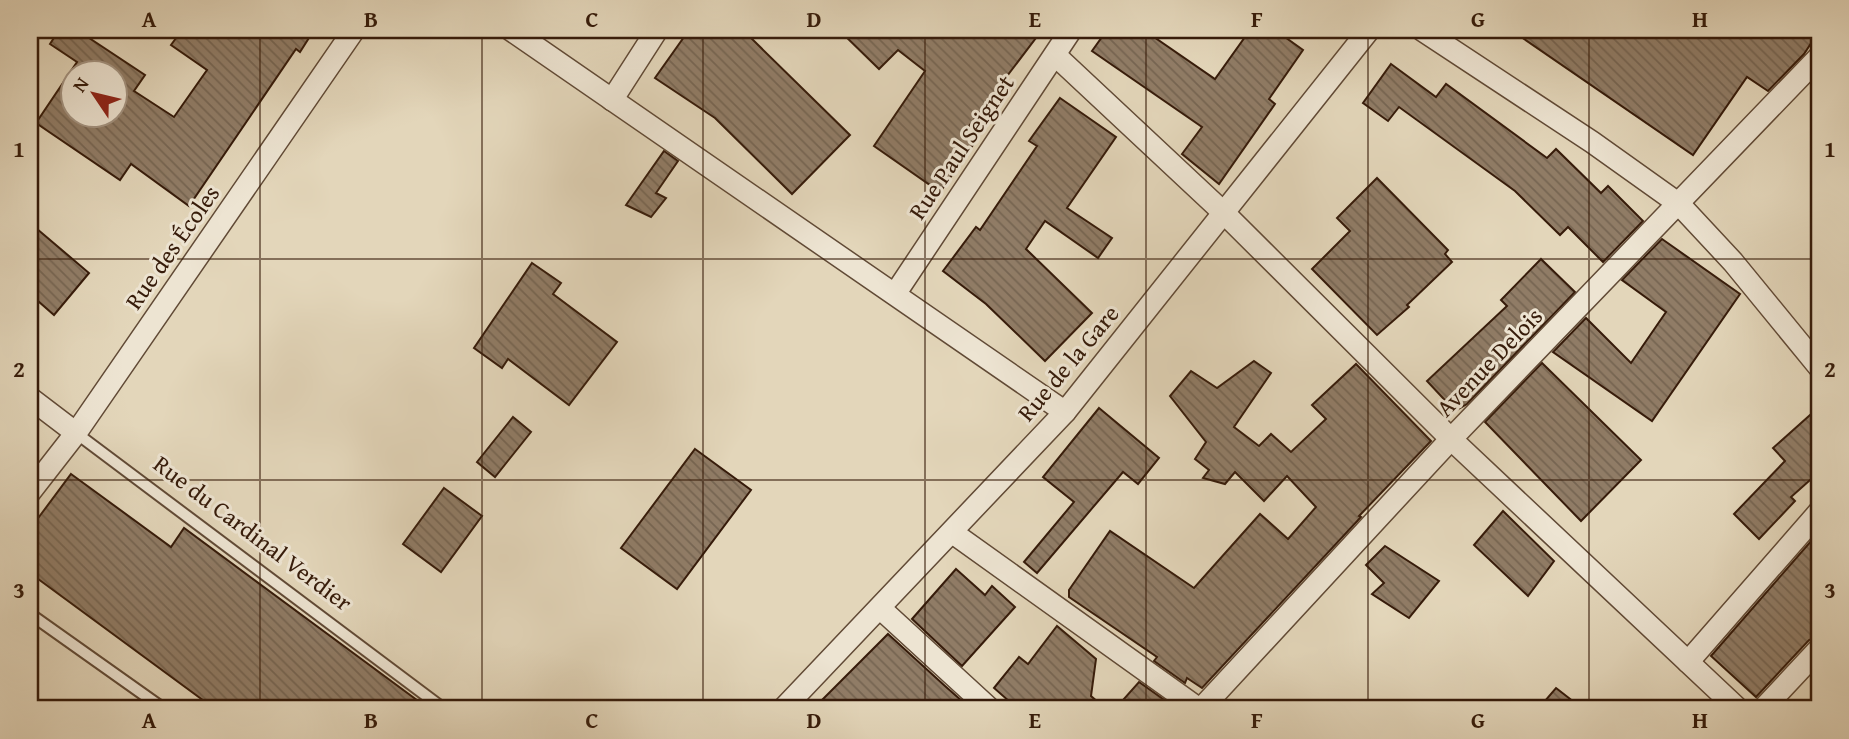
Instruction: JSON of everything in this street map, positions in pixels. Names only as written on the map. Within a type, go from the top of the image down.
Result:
[{"type":"street","name":"Rue des Écoles","points":[[30,492],[76,433],[354,30]]},
{"type":"street","points":[[511,30],[1065,412]]},
{"type":"street","points":[[612,100],[657,30]]},
{"type":"street","name":"Rue Paul Seignet","points":[[895,294],[1071,30]]},
{"type":"street","name":"Rue de la Gare","points":[[783,709],[881,609],[1065,412],[1369,30]]},
{"type":"street","points":[[1422,30],[1679,204],[1733,262],[1819,367]]},
{"type":"street","points":[[1055,55],[1224,214],[1451,439],[1738,709]]},
{"type":"street","name":"Avenue Delois","points":[[1200,709],[1451,439],[1819,57]]},
{"type":"street","name":"Rue du Cardinal Verdier","points":[[30,398],[76,433]]},
{"type":"street","points":[[1688,662],[1819,512]]},
{"type":"street","points":[[953,533],[1200,709]]},
{"type":"street","points":[[881,609],[990,709]]},
{"type":"street","points":[[1763,709],[1819,649]]},
{"type":"lane","name":"Rue du Cardinal Verdier","points":[[76,433],[444,709]]},
{"type":"lane","points":[[30,614],[164,709]]},
{"type":"building","points":[[59,30],[77,30],[122,60],[74,60],[50,44]]},
{"type":"building","points":[[182,30],[314,30],[300,52],[296,49],[189,206],[131,164],[120,180],[36,123],[60,87],[60,130],[130,130],[130,65],[145,75],[134,91],[174,117],[207,70],[171,45]]},
{"type":"building","points":[[689,30],[757,30],[751,38],[850,135],[792,194],[715,118],[655,78]]},
{"type":"building","points":[[839,30],[1042,30],[963,134],[975,142],[940,192],[874,146],[925,71],[898,50],[879,69]]},
{"type":"building","points":[[1107,30],[1159,30],[1154,37],[1215,79],[1250,30],[1275,30],[1303,50],[1269,99],[1275,104],[1219,184],[1182,154],[1202,127],[1092,51]]},
{"type":"building","points":[[1511,30],[1819,31],[1804,54],[1768,91],[1747,77],[1693,155]]},
{"type":"building","points":[[1391,64],[1436,97],[1446,84],[1547,158],[1556,149],[1601,193],[1608,186],[1643,221],[1603,262],[1568,227],[1560,235],[1515,191],[1399,107],[1388,121],[1363,103]]},
{"type":"building","points":[[1060,98],[1116,137],[1067,208],[1112,238],[1098,258],[1045,221],[1026,249],[1092,313],[1045,361],[986,304],[943,271],[976,227],[980,230],[1037,146],[1029,141]]},
{"type":"building","points":[[664,151],[678,161],[656,193],[666,198],[651,217],[626,205]]},
{"type":"building","points":[[1377,178],[1448,250],[1445,254],[1452,262],[1407,305],[1409,307],[1377,335],[1312,269],[1350,231],[1337,218]]},
{"type":"building","points":[[30,223],[89,273],[54,315],[30,294]]},
{"type":"building","points":[[1662,239],[1740,294],[1652,421],[1553,352],[1586,318],[1631,363],[1666,312],[1622,280]]},
{"type":"building","points":[[1541,259],[1575,292],[1467,404],[1455,411],[1427,381],[1507,306],[1501,300]]},
{"type":"building","points":[[532,263],[561,283],[553,294],[617,342],[569,405],[508,359],[502,368],[474,348]]},
{"type":"building","points":[[1254,361],[1271,373],[1234,427],[1259,446],[1271,434],[1291,452],[1326,419],[1312,405],[1356,364],[1431,441],[1202,688],[1187,678],[1185,683],[1154,661],[1157,657],[1069,597],[1069,590],[1110,531],[1194,588],[1260,514],[1288,539],[1316,507],[1287,476],[1264,501],[1235,472],[1225,484],[1203,478],[1209,470],[1195,459],[1206,442],[1170,396],[1191,371],[1217,388]]},
{"type":"building","points":[[1542,363],[1641,460],[1581,521],[1485,422]]},
{"type":"building","points":[[1819,407],[1819,472],[1791,497],[1795,501],[1759,539],[1734,514],[1785,461],[1773,448]]},
{"type":"building","points":[[1099,408],[1159,458],[1138,484],[1123,472],[1037,573],[1024,562],[1074,502],[1043,477]]},
{"type":"building","points":[[513,417],[531,432],[495,477],[477,462]]},
{"type":"building","points":[[695,449],[751,490],[677,589],[621,548]]},
{"type":"building","points":[[71,474],[171,547],[184,528],[429,709],[215,709],[30,573],[30,529]]},
{"type":"building","points":[[444,488],[482,516],[441,572],[403,544]]},
{"type":"building","points":[[1503,511],[1554,561],[1528,596],[1474,545]]},
{"type":"building","points":[[1819,532],[1819,636],[1809,640],[1756,697],[1711,656]]},
{"type":"building","points":[[1385,546],[1439,581],[1409,618],[1372,594],[1384,583],[1366,565]]},
{"type":"building","points":[[956,569],[985,595],[992,586],[1015,607],[962,666],[912,619]]},
{"type":"building","points":[[1057,626],[1096,659],[1091,696],[1106,709],[1018,709],[994,688],[1019,657],[1028,664]]},
{"type":"building","points":[[888,634],[945,686],[971,709],[813,709]]},
{"type":"building","points":[[1139,682],[1170,704],[1166,709],[1115,709]]},
{"type":"building","points":[[1556,688],[1583,709],[1538,709]]}]
